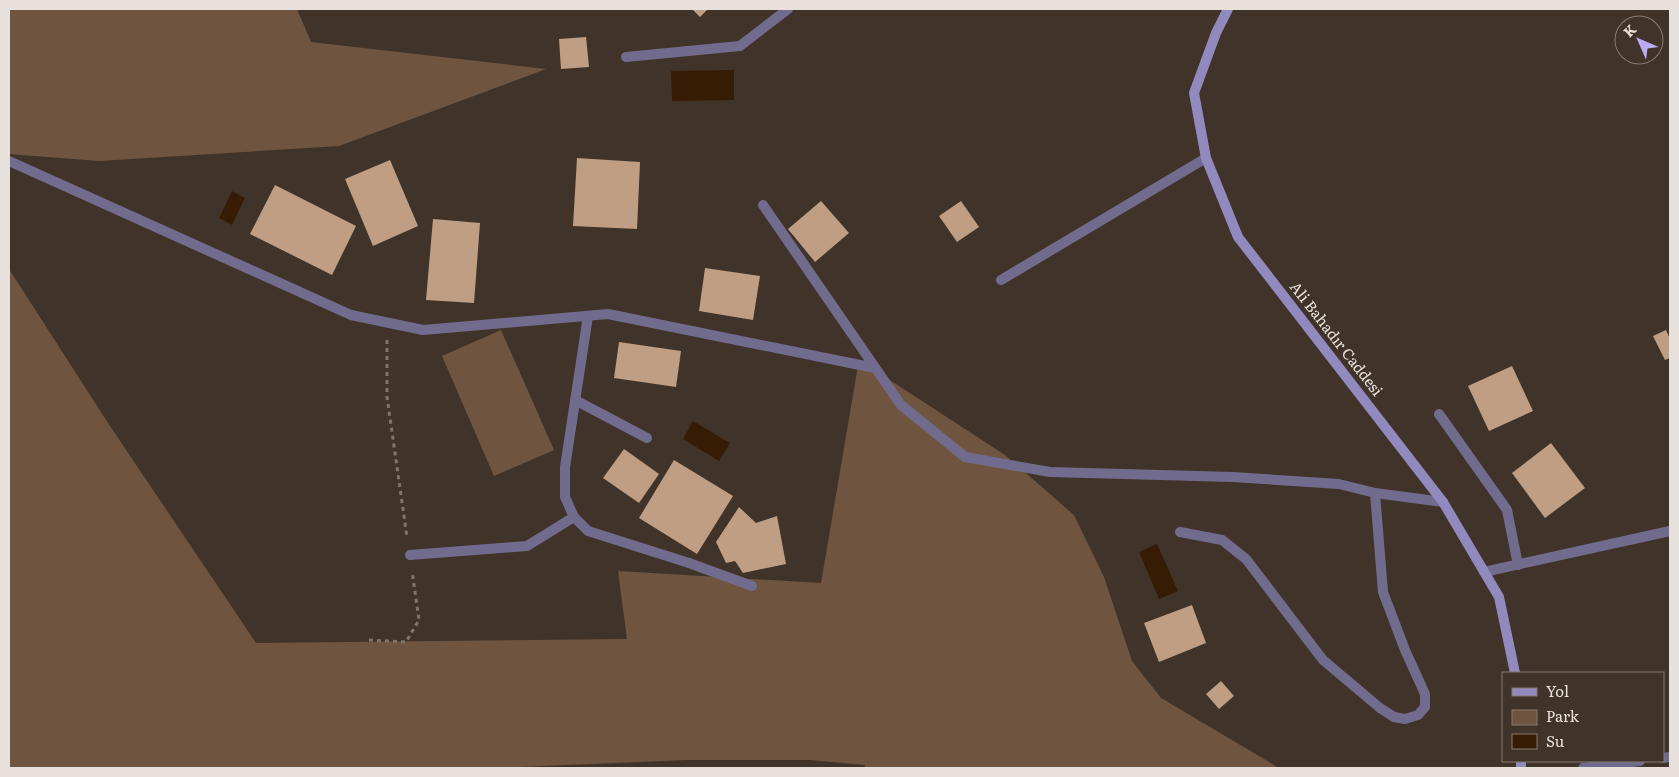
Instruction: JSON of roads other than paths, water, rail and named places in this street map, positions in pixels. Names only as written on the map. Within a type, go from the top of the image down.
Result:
[{"type":"main road","name":"Ali Bahadır Caddesi","points":[[1228,9],[1216,33],[1194,93],[1206,158],[1238,237],[1443,502],[1499,598],[1515,672]]},
{"type":"street","points":[[626,56],[740,46],[788,9]]},
{"type":"street","points":[[1001,280],[1206,158]]},
{"type":"street","points":[[9,161],[351,315],[423,330],[608,314],[875,368]]},
{"type":"street","points":[[763,205],[901,405],[965,457],[1050,472],[1233,477],[1339,484],[1375,493],[1443,502]]},
{"type":"street","points":[[588,316],[565,467],[565,497],[574,516],[588,531],[689,563],[752,586]]},
{"type":"street","points":[[575,400],[646,438]]},
{"type":"street","points":[[1439,414],[1507,510],[1518,565]]},
{"type":"street","points":[[1180,532],[1222,540],[1246,559],[1323,660],[1380,708],[1394,717],[1405,719],[1418,715],[1425,707],[1425,694],[1383,592],[1375,493]]},
{"type":"street","points":[[410,555],[527,546],[574,516]]},
{"type":"street","points":[[1484,572],[1670,531]]},
{"type":"street","points":[[1582,768],[1632,762]]},
{"type":"water","points":[[734,70],[734,100],[672,101],[671,71]]},
{"type":"water","points":[[232,191],[245,198],[232,225],[219,218]]},
{"type":"water","points":[[693,421],[730,443],[719,461],[683,439]]},
{"type":"water","points":[[1157,544],[1178,591],[1159,599],[1139,552]]}]
